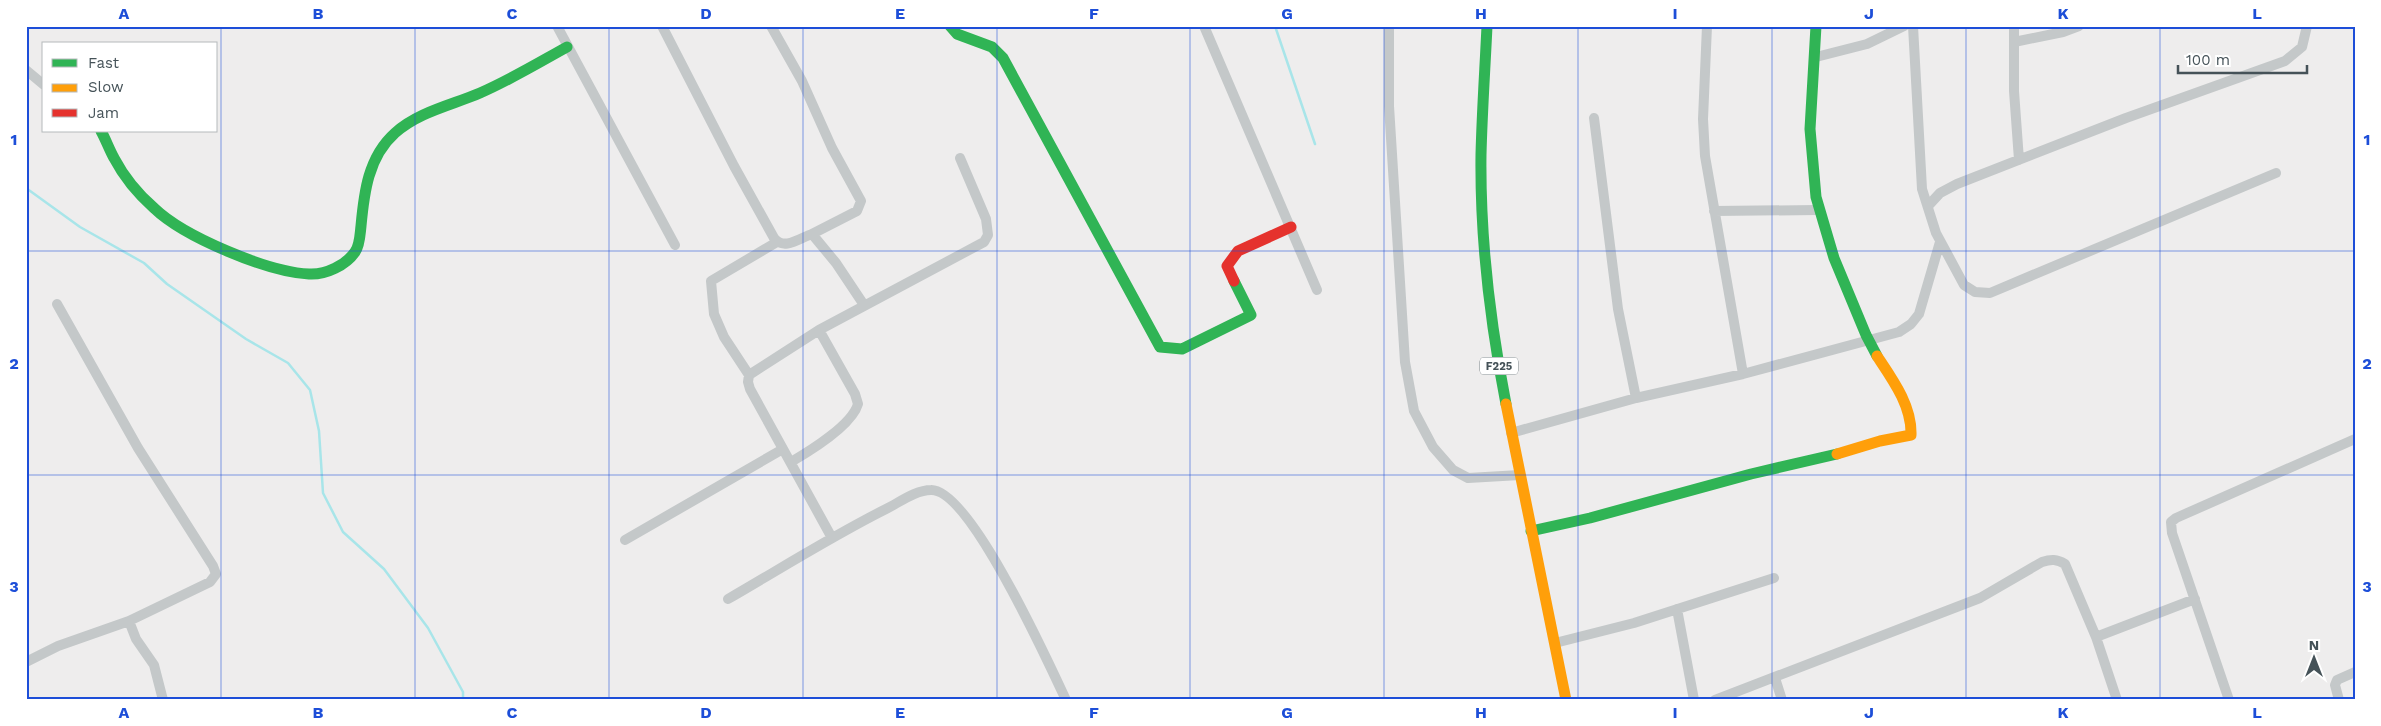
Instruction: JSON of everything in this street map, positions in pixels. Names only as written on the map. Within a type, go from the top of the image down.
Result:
[{"type":"street","points":[[557,26],[675,245]]},
{"type":"street","points":[[662,26],[734,166],[777,242],[786,245],[857,212],[861,201],[832,148],[802,81],[771,26]]},
{"type":"street","points":[[950,26],[957,34],[992,47],[1003,58],[1160,348],[1182,350],[1251,315],[1227,266],[1238,251],[1290,227]]},
{"type":"street","points":[[1204,26],[1318,290]]},
{"type":"street","points":[[1389,26],[1389,106],[1405,362],[1414,411],[1433,447],[1453,470],[1468,478],[1520,475]]},
{"type":"street","name":"F225","points":[[1488,26],[1481,156],[1486,277],[1493,336],[1511,433],[1566,700]]},
{"type":"street","points":[[1707,26],[1703,119],[1705,156],[1732,304],[1742,374]]},
{"type":"street","points":[[1531,531],[1590,518],[1751,474],[1818,460],[1880,441],[1911,435],[1913,428],[1900,395],[1890,374],[1868,340],[1830,252],[1817,210],[1810,153],[1816,26]]},
{"type":"street","points":[[1816,57],[1867,44],[1904,26]]},
{"type":"street","points":[[1913,26],[1922,189],[1940,242],[1964,285],[1974,292],[1990,293],[2276,174]]},
{"type":"street","points":[[2014,26],[2014,91],[2019,160]]},
{"type":"street","points":[[2014,42],[2063,32],[2079,26]]},
{"type":"street","points":[[1928,206],[1940,193],[1957,184],[2285,61],[2302,47],[2307,26]]},
{"type":"street","points":[[101,132],[116,162],[134,188],[168,220],[247,259],[308,274],[319,274],[332,269],[355,253],[369,175],[374,159],[384,143],[402,126],[422,115],[480,92],[567,47]]},
{"type":"street","points":[[26,70],[42,83]]},
{"type":"street","points":[[1594,118],[1618,309],[1636,398]]},
{"type":"street","points":[[749,375],[819,330],[984,242],[988,235],[986,219],[960,158]]},
{"type":"street","points":[[1714,212],[1817,210]]},
{"type":"street","points":[[812,234],[836,263],[864,305]]},
{"type":"street","points":[[777,242],[711,281],[714,314],[724,336],[749,375],[750,389],[832,538]]},
{"type":"street","points":[[1511,433],[1636,398],[1742,374],[1899,332],[1911,324],[1919,314],[1940,242]]},
{"type":"street","points":[[26,662],[58,646],[129,621],[210,582],[214,579],[215,570],[138,448],[57,304]]},
{"type":"street","points":[[791,462],[828,437],[845,422],[858,404],[855,394],[819,330]]},
{"type":"street","points":[[2229,700],[2172,533],[2172,522],[2176,518],[2355,439]]},
{"type":"street","points":[[625,540],[783,449]]},
{"type":"street","points":[[728,599],[832,538],[918,492],[932,489],[945,493],[982,537],[1023,611],[1066,700]]},
{"type":"street","points":[[1715,700],[1980,598],[2042,562],[2058,559],[2065,564],[2096,637],[2117,700]]},
{"type":"street","points":[[1555,643],[1678,609],[1774,578]]},
{"type":"street","points":[[2096,637],[2195,599]]},
{"type":"street","points":[[1678,609],[1694,700]]},
{"type":"street","points":[[129,621],[136,639],[154,664],[163,700]]},
{"type":"street","points":[[2339,700],[2335,685],[2337,680],[2355,672]]},
{"type":"street","points":[[1775,678],[1782,700]]},
{"type":"waterway","points":[[1275,26],[1315,144]]},
{"type":"waterway","points":[[26,188],[80,227],[144,263],[167,284],[246,339],[288,363],[310,390],[319,431],[323,493],[343,532],[384,569],[428,628],[463,692],[463,700]]},
{"type":"traffic: fast","points":[[950,26],[957,34],[992,47],[1003,58],[1160,347],[1182,349],[1251,315],[1234,281]]},
{"type":"traffic: fast","points":[[1487,26],[1481,155],[1482,218],[1487,280],[1506,404]]},
{"type":"traffic: fast","points":[[1816,26],[1810,129],[1816,197],[1834,258],[1866,335],[1877,356]]},
{"type":"traffic: fast","points":[[101,132],[118,165],[142,197],[168,219],[185,230],[227,251],[272,267],[292,272],[322,273],[341,265],[357,249],[369,176],[379,153],[395,133],[425,114],[491,88],[567,47]]},
{"type":"traffic: fast","points":[[1531,531],[1590,518],[1751,474],[1837,454]]},
{"type":"traffic: slow","points":[[1837,454],[1880,441],[1911,435],[1905,404],[1877,356]]},
{"type":"traffic: slow","points":[[1506,404],[1566,700]]},
{"type":"traffic: jam","points":[[1234,281],[1227,266],[1238,251],[1291,227]]}]
